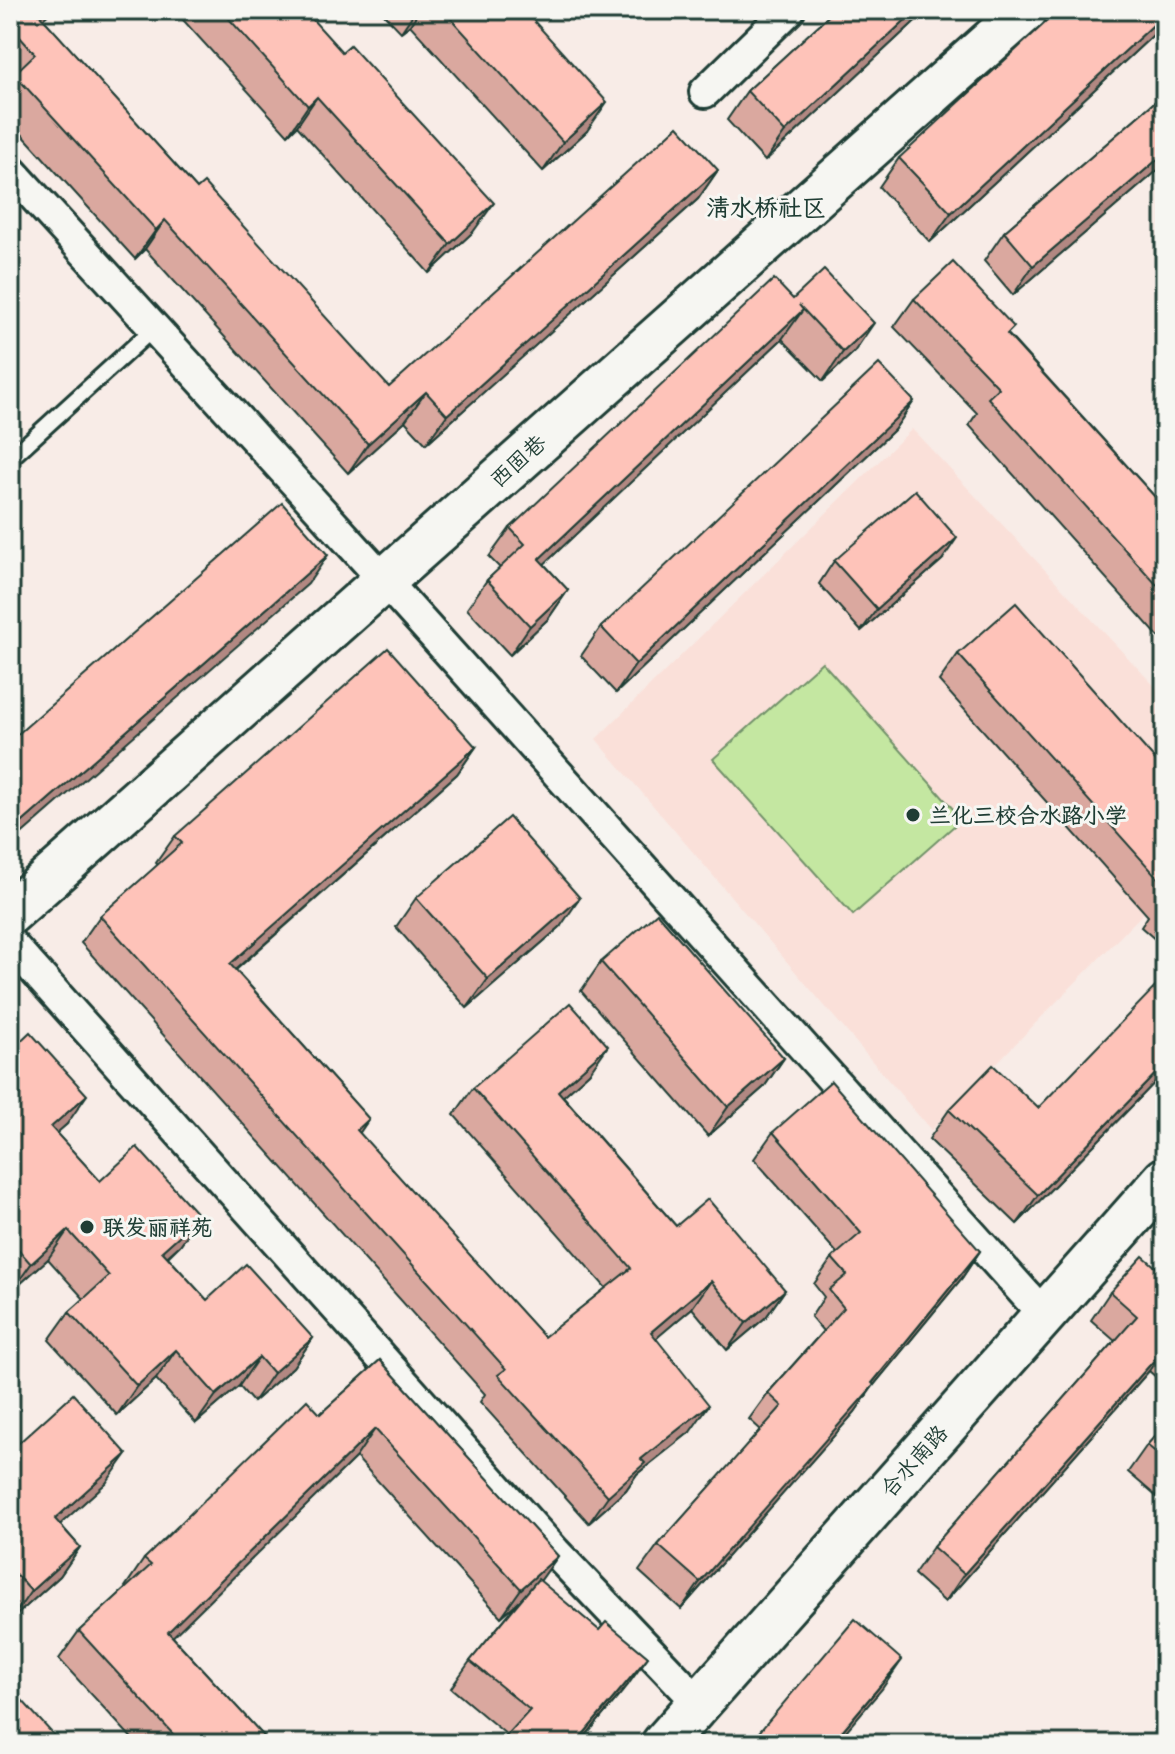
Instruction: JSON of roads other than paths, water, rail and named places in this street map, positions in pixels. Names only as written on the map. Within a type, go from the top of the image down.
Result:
[{"type":"street","points":[[705,92],[789,10]]},
{"type":"street","name":"西固巷","points":[[10,913],[1026,10]]},
{"type":"street","points":[[10,170],[384,580],[1044,1315]]},
{"type":"street","points":[[10,943],[555,1552],[699,1703]]},
{"type":"street","name":"合水南路","points":[[663,1744],[1165,1179]]},
{"type":"lane","points":[[10,459],[154,328]]},
{"type":"place","name":"兰化三校合水路小学","points":[[913,815]]},
{"type":"place","name":"联发丽祥苑","points":[[87,1227]]},
{"type":"district","name":"清水桥社区","points":[[766,208]]}]
